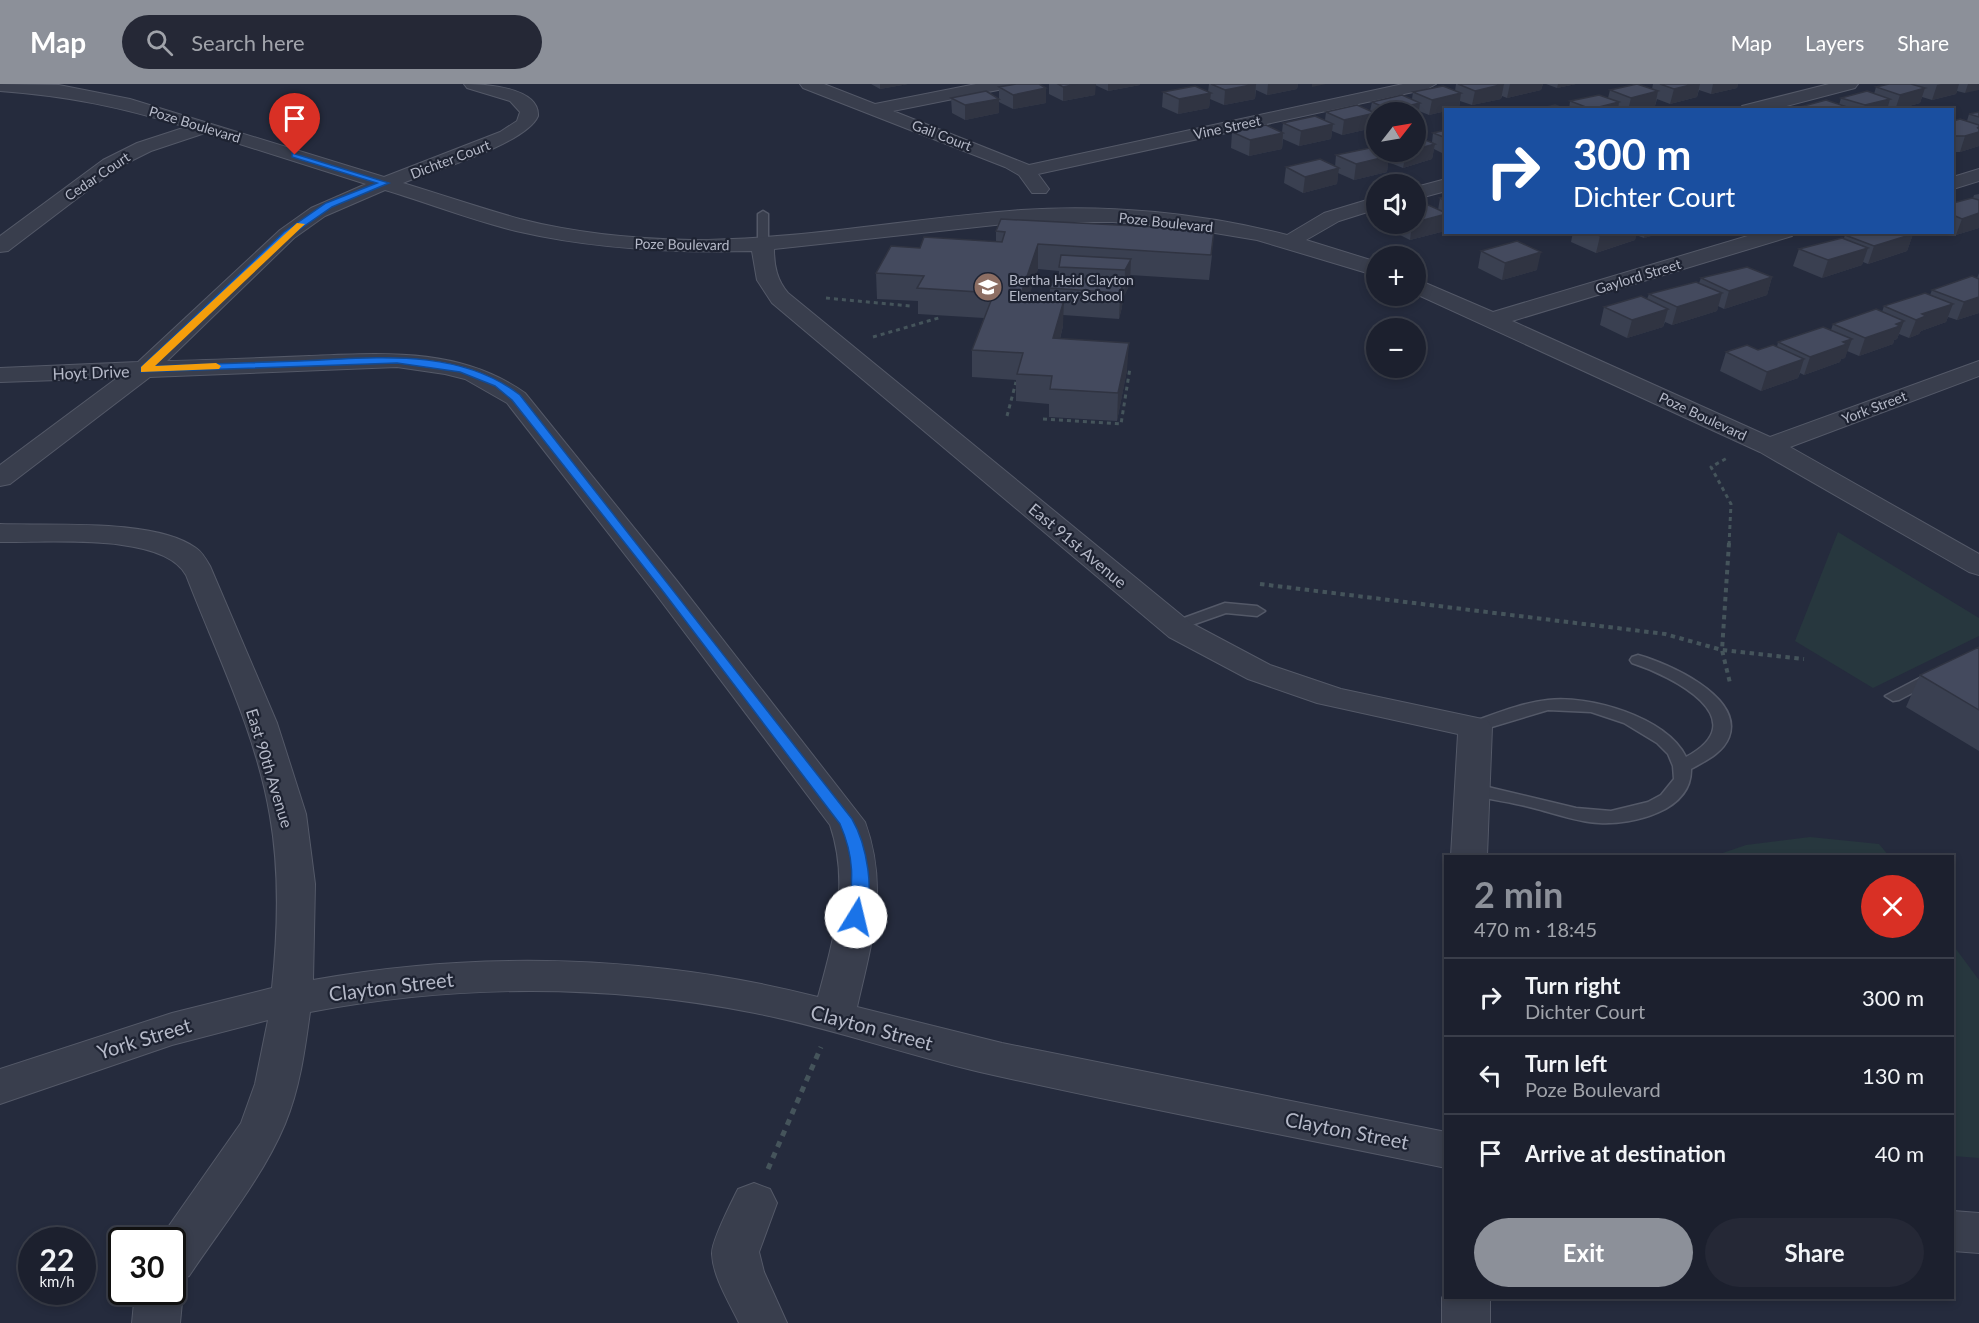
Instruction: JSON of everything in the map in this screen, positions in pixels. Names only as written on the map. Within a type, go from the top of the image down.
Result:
[{"type":"street","name":"Dichter Court","points":[[0,478],[145,369],[287,234],[329,205],[502,138],[518,130],[528,119],[529,111],[516,97],[473,84]]},
{"type":"street","name":"Gail Court","points":[[809,84],[1026,171]]},
{"type":"street","points":[[874,109],[1003,84]]},
{"type":"street","name":"Vine Street","points":[[1026,171],[1427,84]]},
{"type":"street","points":[[1756,108],[1849,84]]},
{"type":"street","name":"Poze Boulevard","points":[[0,86],[59,90],[105,97],[519,225],[574,236],[679,245],[763,244],[1052,214],[1185,222],[1292,242],[1366,266]]},
{"type":"street","name":"Cedar Court","points":[[0,246],[110,164],[144,147],[205,127]]},
{"type":"street","points":[[1026,171],[1042,193],[1052,214]]},
{"type":"street","points":[[1954,183],[1979,175]]},
{"type":"street","points":[[1426,190],[1444,186]]},
{"type":"street","points":[[1292,242],[1314,225],[1336,215],[1366,206]]},
{"type":"street","name":"Gaylord Street","points":[[1491,320],[1778,234]]},
{"type":"street","name":"East 91st Avenue","points":[[763,244],[763,271],[769,286],[780,298],[1175,626],[1233,660],[1319,692],[1367,706],[1475,727]]},
{"type":"street","name":"Poze Boulevard","points":[[1426,291],[1769,446],[1979,566]]},
{"type":"street","name":"Hoyt Drive","points":[[0,375],[397,360],[433,364],[477,373],[499,384],[516,398],[666,587],[847,822],[856,844],[861,875],[861,897],[834,1016]]},
{"type":"street","name":"York Street","points":[[1769,446],[1979,368]]},
{"type":"street","name":"East 90th Avenue","points":[[0,533],[147,539],[183,552],[201,575],[267,746],[288,814],[294,864],[291,999],[279,1075],[266,1118],[250,1146],[186,1241]]},
{"type":"street","points":[[1469,855],[1475,727]]},
{"type":"street","name":"Clayton Street","points":[[291,999],[390,984],[518,976],[641,982],[753,997],[834,1016],[958,1050],[1444,1150]]},
{"type":"street","name":"York Street","points":[[0,1087],[63,1064],[190,1024],[291,999]]},
{"type":"street","points":[[754,1203],[735,1252],[740,1273],[763,1323]]},
{"type":"street","points":[[1954,1231],[1979,1233]]},
{"type":"street","points":[[1466,1299],[1466,1323]]},
{"type":"street","points":[[156,1323],[158,1305]]},
{"type":"lane","points":[[763,214],[763,244]]},
{"type":"lane","points":[[1175,626],[1225,608],[1257,611]]},
{"type":"lane","points":[[1638,660],[1677,673],[1701,690],[1717,710],[1722,724],[1719,743],[1705,757],[1682,766]]},
{"type":"lane","points":[[1893,696],[1950,667]]},
{"type":"lane","points":[[1471,789],[1573,813],[1601,817],[1631,815],[1658,806],[1674,794],[1682,780],[1682,766],[1670,748],[1647,729],[1623,716],[1578,704],[1556,704],[1530,708],[1475,727]]},
{"type":"path","points":[[824,298],[910,306]]},
{"type":"path","points":[[863,340],[942,317]]},
{"type":"path","points":[[1042,419],[1121,424],[1130,368]]},
{"type":"path","points":[[1006,416],[1016,382]]},
{"type":"path","points":[[1731,456],[1711,467],[1731,504],[1722,650],[1732,690]]},
{"type":"path","points":[[1260,584],[1665,634],[1722,650],[1804,659]]},
{"type":"path","points":[[754,1203],[834,1016]]},
{"type":"shaded area","points":[[1838,532],[1979,618],[1979,636],[1873,688],[1795,641]]},
{"type":"shaded area","points":[[1810,837],[1879,844],[1888,855],[1717,855],[1746,845]]},
{"type":"shaded area","points":[[1954,946],[1979,980],[1979,1158],[1954,1156]]},
{"type":"building","points":[[1039,84],[1046,88],[1013,95],[999,87]]},
{"type":"building","points":[[1058,84],[1077,84],[1063,87]]},
{"type":"building","points":[[1211,84],[1256,84],[1225,90]]},
{"type":"building","points":[[1458,84],[1504,84],[1475,91]]},
{"type":"building","points":[[1637,84],[1658,91],[1631,98],[1610,90]]},
{"type":"building","points":[[1660,84],[1694,84],[1674,89]]},
{"type":"building","points":[[1889,84],[1911,84],[1925,88],[1900,95],[1876,87]]},
{"type":"building","points":[[1195,86],[1211,93],[1179,99],[1163,92]]},
{"type":"building","points":[[1443,86],[1461,93],[1432,100],[1413,92]]},
{"type":"building","points":[[986,91],[999,99],[965,105],[951,98]]},
{"type":"building","points":[[1867,91],[1890,99],[1865,105],[1841,98]]},
{"type":"building","points":[[1402,95],[1418,102],[1372,102]]},
{"type":"building","points":[[1599,95],[1619,102],[1588,108],[1570,101]]},
{"type":"building","points":[[1826,100],[1850,108],[1802,108],[1800,107]]},
{"type":"building","points":[[1357,105],[1366,109],[1366,115],[1344,120],[1326,112]]},
{"type":"building","points":[[1555,105],[1563,108],[1542,108]]},
{"type":"building","points":[[1979,112],[1979,117],[1969,114]]},
{"type":"building","points":[[1315,116],[1333,124],[1301,131],[1283,123]]},
{"type":"building","points":[[1960,119],[1979,125],[1977,128],[1979,132],[1954,136],[1954,121]]},
{"type":"building","points":[[1266,125],[1283,133],[1250,140],[1232,132]]},
{"type":"building","points":[[1444,130],[1444,137],[1433,133]]},
{"type":"building","points":[[1426,140],[1435,144],[1426,146]]},
{"type":"building","points":[[1366,149],[1366,162],[1356,164],[1336,155]]},
{"type":"building","points":[[1320,159],[1339,168],[1305,177],[1286,167]]},
{"type":"building","points":[[1972,198],[1979,200],[1979,213],[1962,219],[1954,215],[1954,203]]},
{"type":"building","points":[[1426,204],[1444,212],[1444,215],[1426,219]]},
{"type":"building","points":[[1001,219],[1214,230],[1211,255],[1038,244],[1020,297],[1064,300],[1053,338],[1129,343],[1118,393],[1050,389],[1052,376],[1017,374],[1023,353],[972,350],[994,293],[917,288],[924,276],[876,273],[891,246],[920,248],[924,237],[1002,242],[1005,232],[996,231]]},
{"type":"building","points":[[1849,234],[1913,234],[1874,246],[1845,235]]},
{"type":"building","points":[[1842,238],[1868,248],[1828,260],[1799,249]]},
{"type":"building","points":[[1517,241],[1541,252],[1505,263],[1481,251]]},
{"type":"building","points":[[1061,255],[1131,259],[1125,270],[1059,267]]},
{"type":"building","points":[[1747,267],[1772,277],[1729,291],[1701,278]]},
{"type":"building","points":[[1972,276],[1979,279],[1979,297],[1964,302],[1932,290]]},
{"type":"building","points":[[1054,277],[1124,281],[1120,293],[1050,288]]},
{"type":"building","points":[[1696,282],[1722,293],[1677,307],[1649,294]]},
{"type":"building","points":[[1925,293],[1953,304],[1922,314],[1926,316],[1916,320],[1884,306]]},
{"type":"building","points":[[1641,296],[1668,309],[1632,320],[1604,307]]},
{"type":"building","points":[[1876,309],[1904,321],[1896,324],[1900,326],[1865,338],[1833,324]]},
{"type":"building","points":[[1823,327],[1852,339],[1843,342],[1847,344],[1810,357],[1778,342]]},
{"type":"building","points":[[1747,345],[1758,350],[1773,345],[1804,359],[1767,372],[1726,352]]},
{"type":"building","points":[[1979,647],[1979,710],[1920,675]]},
{"type":"slow traffic","points":[[216,366],[145,369],[300,224]]},
{"type":"place","name":"Bertha Heid Clayton Elementary School","points":[[988,287]]},
{"type":"route","points":[[295,155],[385,183],[329,205],[287,234],[189,330],[145,369],[397,360],[462,369],[477,373],[499,384],[516,398],[666,587],[847,822],[856,844],[861,875],[861,897],[856,917]]}]
